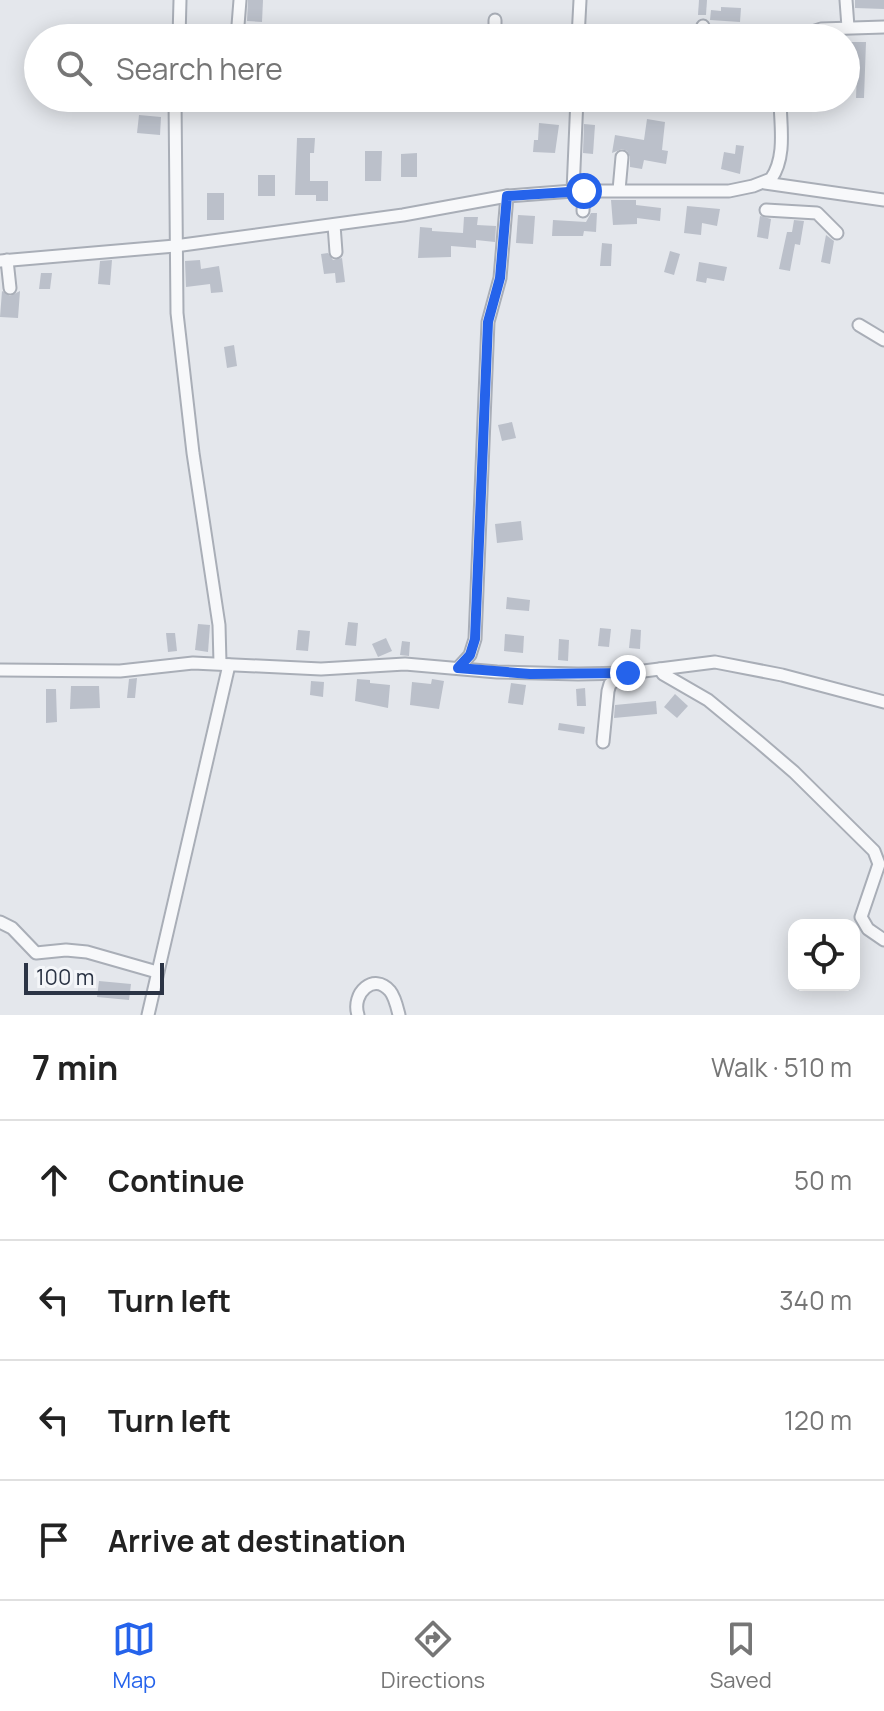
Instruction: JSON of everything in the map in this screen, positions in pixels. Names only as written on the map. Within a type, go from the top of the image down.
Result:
[{"type":"street","points":[[179,24],[180,0]]},
{"type":"street","points":[[238,24],[240,0]]},
{"type":"street","points":[[579,24],[580,0]]},
{"type":"street","points":[[846,0],[848,24]]},
{"type":"street","points":[[860,27],[884,27]]},
{"type":"street","points":[[148,1015],[224,664],[177,313],[175,112]]},
{"type":"street","points":[[577,112],[578,191],[583,211]]},
{"type":"street","points":[[10,288],[3,260],[175,246],[334,225],[507,196],[619,190],[729,191],[764,183],[771,179],[779,160],[780,112]]},
{"type":"street","points":[[619,190],[622,157]]},
{"type":"street","points":[[764,183],[884,200]]},
{"type":"street","points":[[806,211],[815,189]]},
{"type":"street","points":[[458,668],[470,655],[475,639],[488,322],[500,278],[507,196]]},
{"type":"street","points":[[766,210],[806,211],[823,217],[837,233]]},
{"type":"street","points":[[334,225],[336,252]]},
{"type":"street","points":[[859,325],[884,340]]},
{"type":"street","points":[[0,670],[120,671],[224,664],[321,669],[405,664],[530,674],[628,673],[705,663],[727,664],[884,702]]},
{"type":"street","points":[[660,669],[663,674],[719,708],[782,762],[874,851],[879,864],[861,917],[868,929],[884,940]]},
{"type":"street","points":[[603,742],[610,684],[628,673]]},
{"type":"street","points":[[0,922],[12,928],[36,953],[66,950],[87,952],[157,972]]},
{"type":"street","points":[[358,1015],[357,997],[362,989],[373,985],[382,985],[392,993],[399,1015]]},
{"type":"building","points":[[248,0],[263,0],[262,22],[247,21]]},
{"type":"building","points":[[699,0],[707,0],[706,15],[698,15]]},
{"type":"building","points":[[855,0],[884,0],[884,9],[855,8]]},
{"type":"building","points":[[721,7],[741,8],[740,22],[710,20],[711,10],[721,11]]},
{"type":"building","points":[[860,42],[866,42],[864,98],[860,98]]},
{"type":"building","points":[[139,115],[161,117],[160,135],[137,133]]},
{"type":"building","points":[[647,119],[665,122],[662,150],[668,151],[666,164],[644,160],[642,169],[630,167],[627,151],[622,149],[612,153],[615,135],[644,140]]},
{"type":"building","points":[[539,123],[559,125],[555,153],[533,152],[534,140],[538,140]]},
{"type":"building","points":[[584,124],[595,125],[593,154],[583,153]]},
{"type":"building","points":[[297,138],[315,138],[314,153],[310,153],[310,181],[328,181],[328,201],[316,201],[316,195],[295,195]]},
{"type":"building","points":[[736,145],[744,146],[740,174],[721,169],[724,152],[735,154]]},
{"type":"building","points":[[365,151],[382,151],[381,181],[365,181]]},
{"type":"building","points":[[417,153],[417,177],[401,177],[401,154]]},
{"type":"building","points":[[258,175],[275,175],[275,196],[258,196]]},
{"type":"building","points":[[207,193],[224,193],[224,220],[207,220]]},
{"type":"building","points":[[611,200],[636,200],[636,205],[661,208],[660,221],[637,218],[637,224],[613,225]]},
{"type":"building","points":[[687,206],[720,209],[717,226],[702,223],[701,235],[684,233]]},
{"type":"building","points":[[591,213],[597,213],[596,232],[584,231],[583,236],[552,236],[553,220],[586,222]]},
{"type":"building","points":[[518,215],[535,216],[533,244],[516,243]]},
{"type":"building","points":[[760,216],[771,219],[768,239],[757,237]]},
{"type":"building","points":[[464,217],[478,217],[477,225],[496,226],[495,242],[476,240],[476,248],[451,246],[451,257],[418,258],[420,227],[463,233]]},
{"type":"building","points":[[794,220],[804,221],[800,245],[795,244],[790,271],[779,269],[787,232],[792,232]]},
{"type":"building","points":[[826,235],[834,241],[830,264],[821,262]]},
{"type":"building","points":[[602,243],[612,244],[611,266],[600,266]]},
{"type":"building","points":[[670,251],[680,254],[674,275],[664,272]]},
{"type":"building","points":[[328,253],[333,260],[342,258],[345,282],[336,283],[335,273],[324,274],[321,254]]},
{"type":"building","points":[[112,260],[110,285],[98,284],[100,261]]},
{"type":"building","points":[[200,260],[201,269],[219,266],[223,292],[211,293],[210,284],[186,287],[185,261]]},
{"type":"building","points":[[699,262],[727,267],[724,281],[707,278],[706,283],[696,281]]},
{"type":"building","points":[[41,273],[52,273],[50,289],[39,289]]},
{"type":"building","points":[[2,291],[10,296],[20,291],[18,318],[0,317]]},
{"type":"building","points":[[234,345],[237,366],[227,368],[224,347]]},
{"type":"building","points":[[512,422],[516,438],[502,441],[498,425]]},
{"type":"building","points":[[521,521],[523,540],[497,543],[495,524]]},
{"type":"building","points":[[507,597],[530,600],[529,611],[506,609]]},
{"type":"building","points":[[348,622],[358,623],[356,646],[345,645]]},
{"type":"building","points":[[198,624],[210,625],[208,652],[195,650]]},
{"type":"building","points":[[600,628],[611,629],[609,647],[598,646]]},
{"type":"building","points":[[631,629],[641,630],[640,649],[629,648]]},
{"type":"building","points":[[298,630],[310,631],[308,651],[296,650]]},
{"type":"building","points":[[166,633],[175,633],[177,651],[168,652]]},
{"type":"building","points":[[505,634],[524,636],[523,653],[504,651]]},
{"type":"building","points":[[386,638],[392,651],[378,657],[372,644]]},
{"type":"building","points":[[559,639],[569,640],[568,661],[558,660]]},
{"type":"building","points":[[402,641],[410,642],[409,656],[400,655]]},
{"type":"building","points":[[137,678],[135,698],[127,698],[129,679]]},
{"type":"building","points":[[357,679],[390,685],[388,708],[355,701]]},
{"type":"building","points":[[432,679],[444,681],[439,709],[410,705],[412,682],[431,684]]},
{"type":"building","points":[[311,681],[324,682],[323,697],[310,695]]},
{"type":"building","points":[[511,683],[526,685],[523,705],[508,703]]},
{"type":"building","points":[[71,686],[99,686],[100,708],[70,709]]},
{"type":"building","points":[[585,688],[586,706],[577,706],[576,689]]},
{"type":"building","points":[[46,689],[56,689],[57,722],[46,723]]},
{"type":"building","points":[[675,694],[688,706],[677,718],[664,707]]},
{"type":"building","points":[[656,701],[657,714],[614,718],[615,705]]},
{"type":"building","points":[[559,723],[585,727],[584,734],[558,730]]},
{"type":"building","points":[[99,981],[131,984],[129,1000],[97,997]]},
{"type":"route","points":[[584,191],[507,196],[500,278],[488,322],[475,639],[470,655],[458,668],[530,674],[628,673]]}]
